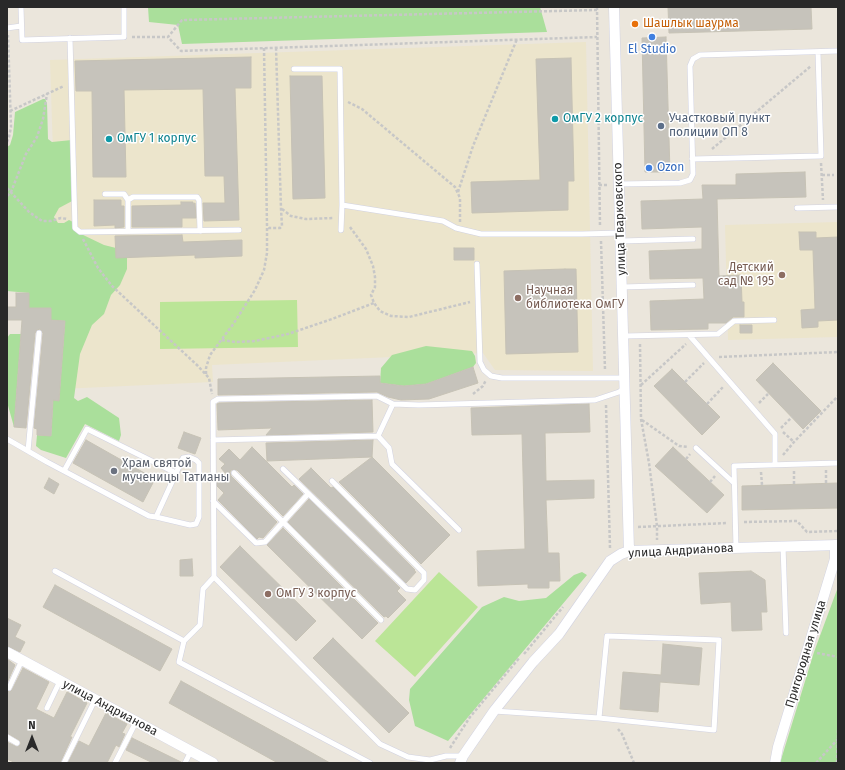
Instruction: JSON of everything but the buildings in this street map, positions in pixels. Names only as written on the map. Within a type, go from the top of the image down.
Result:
[{"type":"street","name":"улица Тварковского","points":[[614,7],[629,551]]},
{"type":"street","name":"улица Андрианова","points":[[462,759],[494,711],[533,662],[559,634],[610,561],[621,554],[629,551],[836,545]]},
{"type":"street","name":"Пригородная улица","points":[[775,763],[778,747],[835,559],[836,545]]},
{"type":"street","name":"улица Андрианова","points":[[7,652],[213,763]]},
{"type":"lane","points":[[21,7],[22,40],[124,37],[124,7]]},
{"type":"lane","points":[[8,28],[22,26]]},
{"type":"lane","points":[[70,38],[75,228],[80,232],[239,230]]},
{"type":"lane","points":[[619,184],[680,183],[690,180],[693,174],[690,73],[690,66],[693,59],[700,55],[708,54],[838,51]]},
{"type":"lane","points":[[692,159],[821,156],[818,52]]},
{"type":"lane","points":[[294,70],[340,69],[341,230]]},
{"type":"lane","points":[[105,194],[124,194],[128,200],[128,231]]},
{"type":"lane","points":[[128,200],[133,198],[196,197],[199,200],[200,231]]},
{"type":"lane","points":[[342,205],[443,221],[456,228],[481,234],[600,234],[621,237],[693,239]]},
{"type":"lane","points":[[798,208],[838,207]]},
{"type":"lane","points":[[477,264],[480,362],[484,370],[489,374],[502,378],[625,378]]},
{"type":"lane","points":[[622,287],[693,285]]},
{"type":"lane","points":[[624,336],[690,337],[718,334],[734,321],[774,320]]},
{"type":"lane","points":[[28,451],[39,333]]},
{"type":"lane","points":[[690,337],[730,381],[774,434],[775,464]]},
{"type":"lane","points":[[370,763],[179,662],[184,641],[200,625],[203,589],[214,576],[213,402],[218,398],[377,396],[393,404],[455,404],[595,400],[619,392],[625,388]]},
{"type":"lane","points":[[378,436],[393,404]]},
{"type":"lane","points":[[64,471],[87,429],[176,474]]},
{"type":"lane","points":[[213,440],[378,436],[389,448],[392,464],[459,530]]},
{"type":"lane","points":[[7,439],[148,516],[190,525],[196,524],[199,517],[199,462],[189,457],[183,458],[156,517]]},
{"type":"lane","points":[[696,448],[734,483]]},
{"type":"lane","points":[[736,548],[734,466],[838,463]]},
{"type":"lane","points":[[283,469],[408,589],[415,590],[424,580],[424,573],[332,481]]},
{"type":"lane","points":[[234,473],[381,620]]},
{"type":"lane","points":[[213,501],[256,543],[265,542],[308,494]]},
{"type":"lane","points":[[783,546],[786,633]]},
{"type":"lane","points":[[55,571],[184,641]]},
{"type":"lane","points":[[214,576],[380,744],[408,757],[430,760],[446,756],[462,759]]},
{"type":"lane","points":[[494,711],[599,718],[714,730],[719,640],[607,636],[599,718]]},
{"type":"lane","points":[[9,688],[22,660]]},
{"type":"lane","points":[[48,708],[60,681]]},
{"type":"lane","points":[[64,763],[96,700]]},
{"type":"lane","points":[[115,763],[136,722]]},
{"type":"lane","points":[[7,737],[16,743]]},
{"type":"lane","points":[[185,763],[191,751]]},
{"type":"path","points":[[168,37],[182,20],[597,9],[600,234]]},
{"type":"path","points":[[7,142],[11,127],[8,28]]},
{"type":"path","points":[[124,37],[168,37],[181,51],[597,37]]},
{"type":"path","points":[[458,192],[473,146],[517,39]]},
{"type":"path","points":[[206,374],[206,368],[210,355],[234,323],[255,290],[264,270],[267,254],[264,48]]},
{"type":"path","points":[[267,226],[269,228],[280,228],[282,226],[276,48]]},
{"type":"path","points":[[701,159],[819,59]]},
{"type":"path","points":[[10,111],[71,82]]},
{"type":"path","points":[[7,196],[11,192],[26,154],[38,137],[43,119],[47,94]]},
{"type":"path","points":[[341,98],[362,109],[456,187],[460,198],[460,224],[456,228]]},
{"type":"path","points":[[821,156],[823,203]]},
{"type":"path","points":[[822,175],[834,174]]},
{"type":"path","points":[[7,188],[29,212],[42,221],[51,221],[61,218],[69,220],[75,225]]},
{"type":"path","points":[[281,209],[291,216],[306,219],[334,218]]},
{"type":"path","points":[[349,224],[366,249],[373,266],[375,287],[371,295],[374,303],[380,311],[391,316],[409,317],[464,303],[478,301]]},
{"type":"path","points":[[80,232],[98,268],[112,286],[206,374],[209,378],[213,402]]},
{"type":"path","points":[[221,340],[235,342],[255,341],[288,334],[374,303]]},
{"type":"path","points":[[639,336],[641,419],[649,463],[655,510],[657,546]]},
{"type":"path","points":[[641,385],[690,337]]},
{"type":"path","points":[[685,382],[710,358],[838,352]]},
{"type":"path","points":[[455,404],[470,397],[482,386],[489,374]]},
{"type":"path","points":[[707,404],[730,381]]},
{"type":"path","points":[[753,409],[768,394]]},
{"type":"path","points":[[775,464],[838,396]]},
{"type":"path","points":[[792,417],[780,429],[794,442]]},
{"type":"path","points":[[641,419],[679,446],[696,448]]},
{"type":"path","points":[[618,720],[617,727],[622,734],[634,763]]},
{"type":"path","points":[[837,763],[838,730]]},
{"type":"path","points":[[816,763],[838,739]]},
{"type":"shaded area","points":[[586,42],[593,371],[495,370],[483,353],[212,365],[213,382],[60,389],[65,321],[57,278],[50,60]]},
{"type":"shaded area","name":"Детский сад № 195","points":[[838,222],[838,337],[728,340],[725,225]]},
{"type":"green space","points":[[148,7],[540,7],[547,32],[182,44],[178,25],[149,22]]},
{"type":"green space","points":[[45,99],[47,103],[48,139],[52,142],[72,140],[74,200],[59,208],[54,217],[58,223],[64,223],[69,220],[73,222],[79,233],[104,245],[116,248],[127,257],[127,269],[120,285],[111,295],[104,314],[92,325],[80,354],[74,398],[78,401],[87,397],[119,418],[121,435],[119,441],[85,424],[66,458],[41,450],[36,446],[37,435],[51,436],[53,400],[59,400],[65,321],[51,320],[51,308],[29,308],[29,293],[7,291],[7,147],[10,145],[13,135],[15,112]]},
{"type":"green space","points":[[297,300],[298,347],[160,349],[160,302]]},
{"type":"green space","points":[[10,334],[21,334],[14,427],[7,402],[7,338]]},
{"type":"green space","points":[[426,346],[472,351],[475,356],[476,363],[473,367],[426,384],[404,386],[380,383],[381,368],[392,355]]},
{"type":"green space","points":[[439,572],[478,607],[415,677],[375,641]]},
{"type":"green space","points":[[582,572],[587,575],[448,741],[415,726],[409,700],[410,689],[482,607],[504,597],[519,601],[546,598],[574,575]]},
{"type":"green space","points":[[838,587],[838,763],[780,763],[814,652]]},
{"type":"place","name":"Шашлык шаурма","points":[[635,24]]},
{"type":"place","name":"El Studio","points":[[652,37]]},
{"type":"place","name":"ОмГУ 2 корпус","points":[[555,119]]},
{"type":"place","name":"Участковый пункт полиции ОП 8","points":[[661,126]]},
{"type":"place","name":"ОмГУ 1 корпус","points":[[109,139]]},
{"type":"place","name":"Ozon","points":[[649,168]]},
{"type":"place","name":"Детский сад № 195","points":[[782,275]]},
{"type":"place","name":"Научная библиотека ОмГУ","points":[[518,298]]},
{"type":"place","name":"Храм святой мученицы Татианы","points":[[114,471]]},
{"type":"place","name":"ОмГУ 3 корпус","points":[[268,594]]}]
